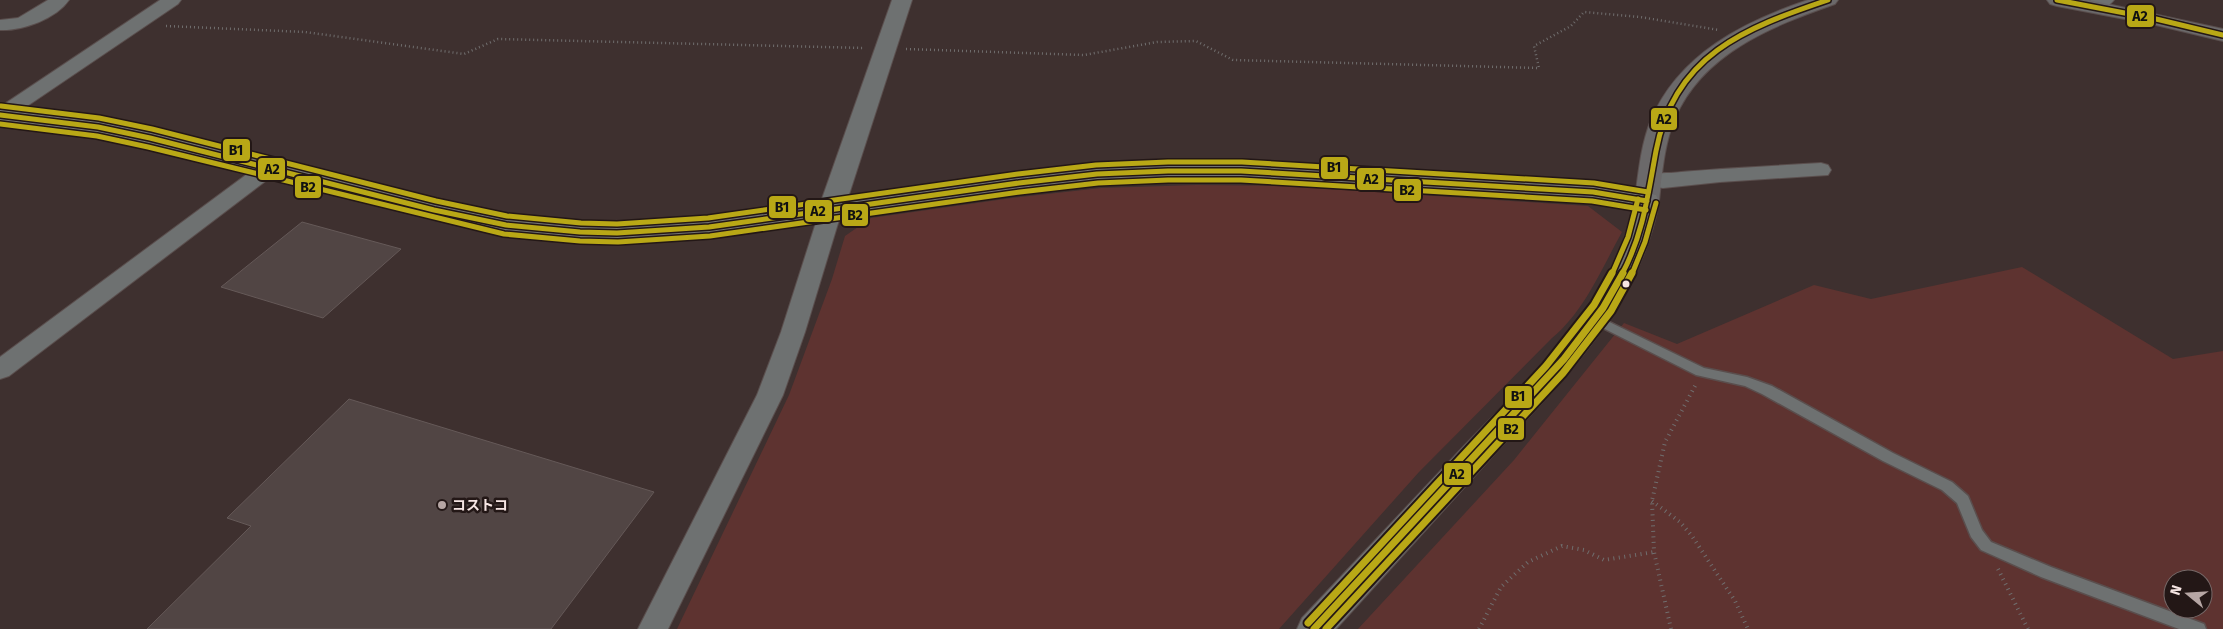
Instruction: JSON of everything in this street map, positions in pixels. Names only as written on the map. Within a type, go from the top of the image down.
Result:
[{"type":"main road","points":[[1314,629],[1582,339],[1622,277],[1643,222],[1656,145],[1664,118],[1676,95],[1690,75],[1703,62],[1746,34],[1773,21],[1827,0]]},
{"type":"main road","points":[[2057,0],[2099,3],[2223,35]]},
{"type":"main road","points":[[1,115],[98,127],[204,151],[461,216],[506,225],[572,232],[626,232],[709,228],[1018,183],[1097,174],[1168,171],[1241,171],[1614,194],[1649,191]]},
{"type":"street","points":[[0,25],[9,26],[28,21],[60,0]]},
{"type":"street","points":[[1,115],[172,0]]},
{"type":"street","points":[[653,629],[770,395],[793,332],[831,210],[902,0]]},
{"type":"street","points":[[0,370],[268,168]]},
{"type":"street","points":[[1649,191],[1663,181],[1720,175],[1822,170]]},
{"type":"lane","points":[[1595,319],[1701,372],[1747,382],[1767,390],[1888,457],[1947,486],[1963,500],[1976,532],[1986,546],[2046,572],[2198,629]]},
{"type":"path","points":[[135,24],[305,32],[464,54],[498,39],[1084,54],[1157,42],[1196,41],[1233,60],[1539,68],[1534,46],[1571,26],[1584,12],[1640,17],[1746,34]]},
{"type":"path","points":[[1671,629],[1654,552],[1652,501],[1664,442],[1701,372]]},
{"type":"path","points":[[1652,501],[1680,522],[1692,536],[1735,601],[1748,629]]},
{"type":"path","points":[[1479,629],[1501,586],[1528,562],[1562,546],[1584,550],[1604,560],[1654,552]]},
{"type":"path","points":[[1986,546],[2028,629]]},
{"type":"shaded area","points":[[1196,185],[1285,186],[1588,206],[1622,232],[1592,289],[1574,316],[1419,472],[1279,629],[677,629],[789,395],[832,279],[845,236],[871,218],[1012,198],[1101,188]]},
{"type":"shaded area","points":[[2022,267],[2173,359],[2223,351],[2223,629],[1358,629],[1514,460],[1624,323],[1677,344],[1814,285],[1871,299]]},
{"type":"building","points":[[302,222],[401,249],[323,318],[221,287]]},
{"type":"building","name":"コストコ","points":[[349,399],[654,492],[551,629],[147,629],[251,526],[227,518]]},
{"type":"transit line","name":"A2","points":[[1314,629],[1564,359],[1591,326],[1614,290],[1633,252],[1646,211],[1662,124],[1674,97],[1687,78],[1703,61],[1742,35],[1785,15],[1828,0]]},
{"type":"transit line","name":"A2","points":[[2057,0],[2156,19],[2223,35]]},
{"type":"transit line","name":"B1","points":[[1,106],[99,118],[152,129],[436,201],[507,216],[581,223],[617,224],[708,218],[1018,174],[1096,165],[1168,162],[1242,162],[1594,183],[1648,192]]},
{"type":"transit line","name":"A2","points":[[0,115],[98,127],[150,138],[434,210],[506,225],[580,232],[617,233],[709,227],[1019,183],[1097,174],[1168,171],[1241,171],[1593,192],[1647,201]]},
{"type":"transit line","name":"B2","points":[[0,124],[97,136],[148,147],[432,218],[504,234],[580,241],[618,242],[710,236],[1020,192],[1098,183],[1168,180],[1241,180],[1592,201],[1646,210]]},
{"type":"transit line","name":"B1","points":[[1308,623],[1520,395],[1571,336],[1594,305],[1613,272],[1628,237],[1638,199]]},
{"type":"transit line","name":"B2","points":[[1326,629],[1537,402],[1588,343],[1611,311],[1630,278],[1645,242],[1656,203]]},
{"type":"place","name":"コストコ","points":[[442,505]]}]
